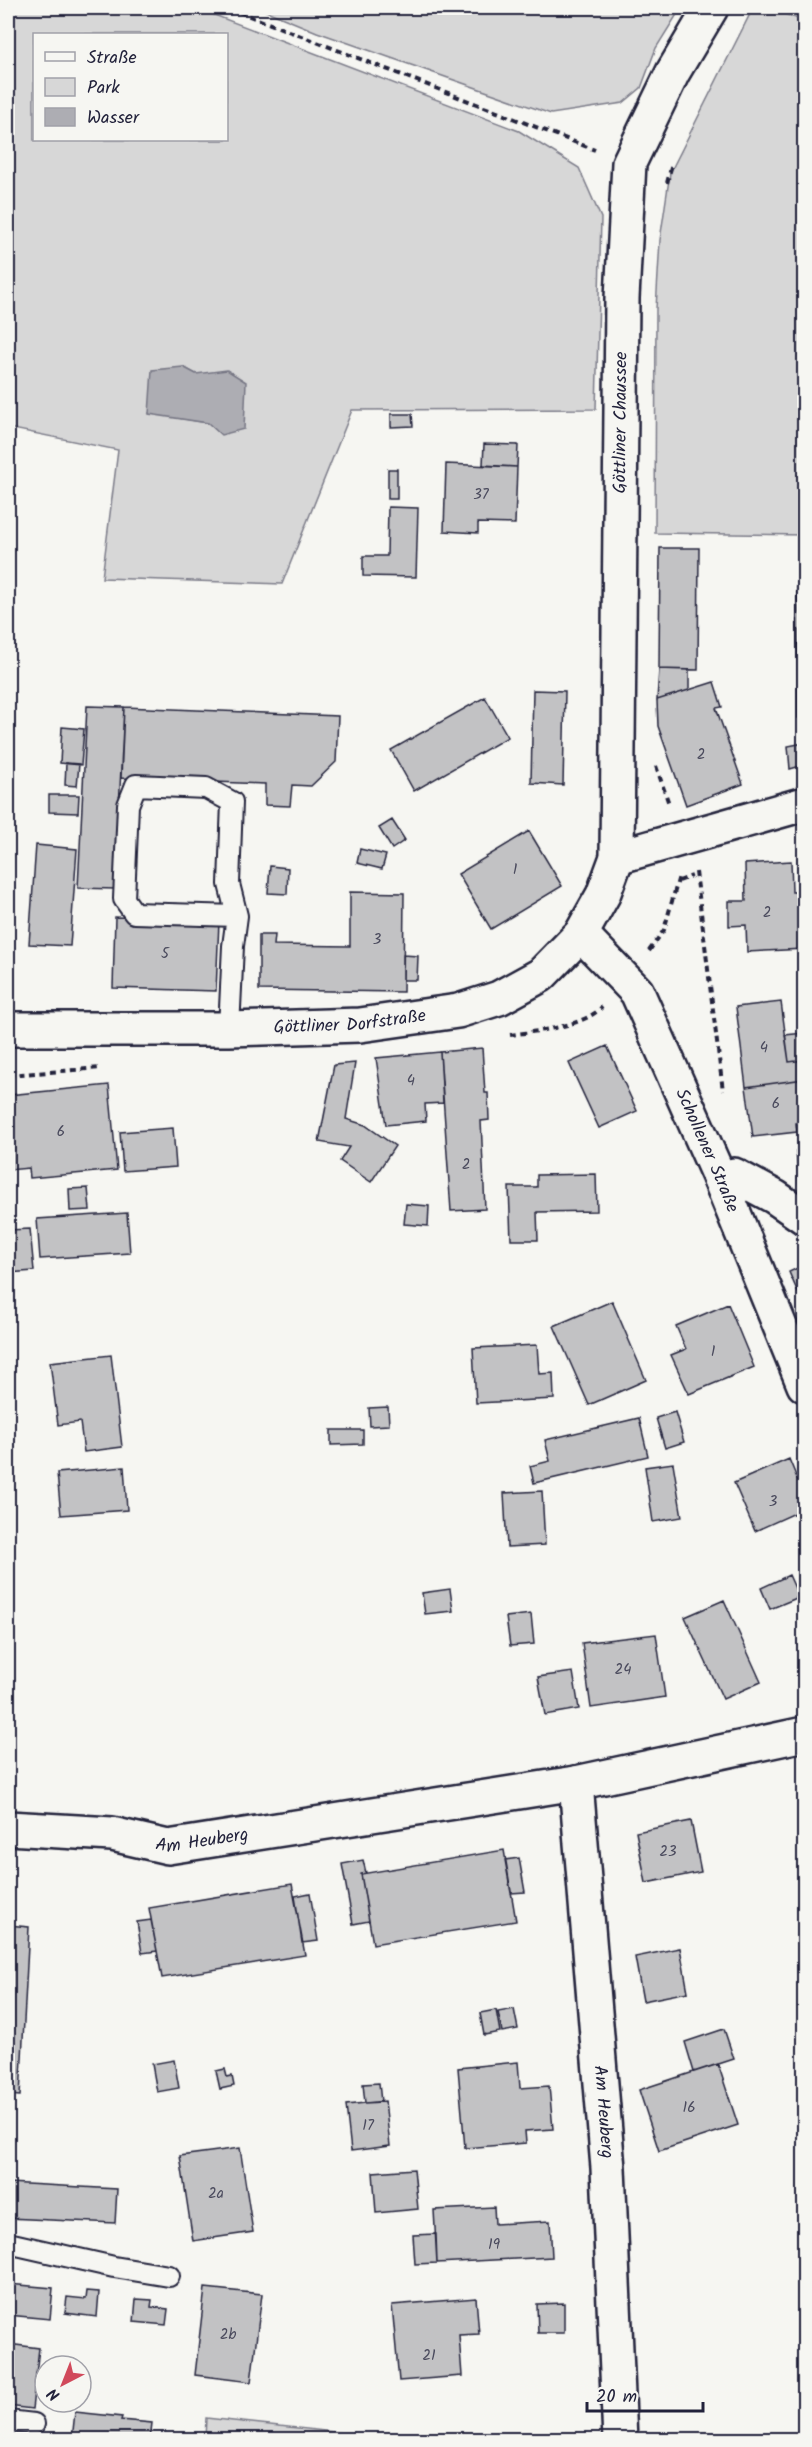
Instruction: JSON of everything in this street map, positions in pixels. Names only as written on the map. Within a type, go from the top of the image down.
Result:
[{"type":"street","name":"Göttliner Chaussee","points":[[617,857],[622,298],[629,163],[673,72],[711,8]]},
{"type":"street","points":[[617,857],[804,804]]},
{"type":"street","name":"Göttliner Dorfstraße","points":[[8,1029],[229,1029],[360,1025],[458,1011],[499,998],[541,975],[581,934],[603,895],[617,857]]},
{"type":"street","name":"Schollener Straße","points":[[581,934],[629,981],[637,992],[720,1179],[804,1385]]},
{"type":"street","points":[[720,1179],[734,1175],[804,1216]]},
{"type":"street","name":"Am Heuberg","points":[[8,1828],[112,1834],[168,1848],[576,1783],[804,1734]]},
{"type":"street","name":"Am Heuberg","points":[[576,1783],[608,2168],[620,2439]]},
{"type":"lane","points":[[229,1029],[233,946],[237,916],[229,884],[232,802],[206,788],[136,785],[128,805],[124,899],[134,913],[237,916]]},
{"type":"lane","points":[[8,2243],[114,2267],[169,2276]]},
{"type":"lane","points":[[8,2421],[34,2424]]},
{"type":"path","points":[[229,8],[629,163]]},
{"type":"path","points":[[663,195],[673,160]]},
{"type":"path","points":[[653,756],[681,839],[696,875],[723,1094]]},
{"type":"path","points":[[500,1037],[556,1027],[596,1014],[629,981],[664,930],[679,882],[681,839]]},
{"type":"path","points":[[8,1075],[113,1068]]},
{"type":"green space","points":[[8,8],[196,8],[519,131],[579,168],[601,218],[596,409],[352,410],[282,584],[102,578],[118,450],[8,428]],"holes":[[[183,367],[196,374],[208,423],[149,413]]]},
{"type":"green space","points":[[259,8],[681,8],[656,48],[641,88],[623,103],[551,114],[317,32]]},
{"type":"green space","points":[[753,8],[768,8],[804,21],[804,535],[655,533],[656,309],[660,240],[670,173]]},
{"type":"green space","points":[[206,2418],[398,2439],[205,2439]]},
{"type":"water","points":[[183,367],[196,374],[227,370],[246,382],[244,429],[221,435],[208,423],[149,414],[152,370]]},
{"type":"building","points":[[391,414],[412,414],[413,426],[391,427]]},
{"type":"building","points":[[484,444],[518,445],[517,467],[483,465]]},
{"type":"building","points":[[446,464],[517,467],[515,524],[478,523],[478,533],[444,531]]},
{"type":"building","points":[[388,469],[397,469],[397,499],[388,499]]},
{"type":"building","points":[[388,507],[418,508],[416,577],[363,576],[363,556],[387,556]]},
{"type":"building","points":[[660,548],[699,548],[698,670],[659,669]]},
{"type":"building","points":[[797,554],[804,554],[804,718],[798,718]]},
{"type":"building","points":[[659,669],[689,670],[689,690],[657,700]]},
{"type":"building","points":[[714,682],[722,707],[716,708],[743,784],[686,805],[658,726],[657,700]]},
{"type":"building","points":[[533,690],[565,691],[563,785],[531,783]]},
{"type":"building","points":[[485,697],[508,737],[414,791],[391,750]]},
{"type":"building","points":[[87,706],[124,707],[115,889],[78,888]]},
{"type":"building","points":[[124,707],[338,716],[336,762],[311,786],[292,785],[290,806],[265,805],[265,784],[121,778]]},
{"type":"building","points":[[62,727],[84,729],[81,765],[60,763]]},
{"type":"building","points":[[804,743],[804,765],[790,769],[788,746]]},
{"type":"building","points":[[66,763],[79,764],[77,786],[65,785]]},
{"type":"building","points":[[49,795],[79,795],[78,813],[49,812]]},
{"type":"building","points":[[392,820],[405,840],[392,849],[379,828]]},
{"type":"building","points":[[529,831],[562,886],[491,929],[458,874]]},
{"type":"building","points":[[36,845],[77,849],[70,946],[29,944]]},
{"type":"building","points":[[360,849],[386,855],[382,869],[357,863]]},
{"type":"building","points":[[791,861],[792,892],[804,892],[804,949],[747,952],[746,925],[729,926],[729,901],[746,901],[745,864]]},
{"type":"building","points":[[270,866],[288,868],[287,894],[268,893]]},
{"type":"building","points":[[350,892],[404,893],[403,992],[259,990],[259,935],[275,935],[274,945],[350,946]]},
{"type":"building","points":[[115,917],[219,921],[216,991],[113,988]]},
{"type":"building","points":[[403,955],[418,956],[417,980],[403,980]]},
{"type":"building","points":[[781,1002],[789,1062],[804,1060],[804,1079],[746,1087],[736,1007]]},
{"type":"building","points":[[804,1033],[804,1060],[789,1062],[785,1035]]},
{"type":"building","points":[[607,1046],[637,1111],[599,1128],[569,1063]]},
{"type":"building","points":[[482,1048],[489,1120],[481,1121],[485,1209],[451,1211],[440,1052]]},
{"type":"building","points":[[440,1052],[443,1103],[425,1104],[426,1121],[386,1125],[376,1058]]},
{"type":"building","points":[[355,1063],[346,1119],[365,1125],[395,1146],[371,1182],[340,1161],[349,1147],[319,1142],[334,1065]]},
{"type":"building","points":[[804,1079],[804,1122],[796,1123],[797,1132],[753,1137],[746,1087]]},
{"type":"building","points":[[109,1085],[117,1170],[30,1178],[29,1168],[8,1170],[8,1095]]},
{"type":"building","points":[[173,1128],[176,1167],[123,1171],[120,1132]]},
{"type":"building","points":[[804,1150],[804,1188],[799,1184],[796,1151]]},
{"type":"building","points":[[596,1174],[597,1211],[537,1212],[538,1240],[511,1240],[509,1187],[537,1187],[537,1175]]},
{"type":"building","points":[[88,1188],[90,1210],[70,1211],[69,1189]]},
{"type":"building","points":[[406,1204],[429,1206],[428,1226],[404,1224]]},
{"type":"building","points":[[127,1213],[130,1253],[40,1259],[37,1219]]},
{"type":"building","points":[[30,1229],[34,1271],[8,1273],[8,1230]]},
{"type":"building","points":[[804,1265],[804,1294],[800,1297],[789,1272]]},
{"type":"building","points":[[612,1301],[646,1380],[589,1405],[554,1326]]},
{"type":"building","points":[[728,1304],[754,1367],[689,1394],[671,1355],[686,1349],[676,1326]]},
{"type":"building","points":[[537,1345],[539,1374],[553,1373],[554,1399],[476,1403],[473,1348]]},
{"type":"building","points":[[111,1355],[122,1447],[84,1452],[80,1422],[58,1425],[50,1362]]},
{"type":"building","points":[[388,1407],[389,1425],[370,1426],[369,1408]]},
{"type":"building","points":[[675,1412],[684,1442],[665,1448],[656,1418]]},
{"type":"building","points":[[639,1418],[648,1456],[534,1483],[530,1466],[550,1461],[545,1440]]},
{"type":"building","points":[[331,1430],[363,1430],[363,1444],[331,1445]]},
{"type":"building","points":[[789,1459],[804,1495],[804,1509],[755,1531],[734,1483]]},
{"type":"building","points":[[673,1463],[682,1517],[653,1522],[645,1467]]},
{"type":"building","points":[[124,1467],[127,1510],[61,1515],[57,1473]]},
{"type":"building","points":[[542,1491],[545,1545],[507,1547],[504,1493]]},
{"type":"building","points":[[789,1575],[799,1597],[770,1609],[761,1588]]},
{"type":"building","points":[[450,1589],[453,1611],[425,1614],[422,1593]]},
{"type":"building","points":[[724,1600],[761,1682],[723,1699],[685,1617]]},
{"type":"building","points":[[531,1614],[534,1644],[510,1646],[506,1617]]},
{"type":"building","points":[[656,1634],[665,1697],[591,1708],[582,1643]]},
{"type":"building","points":[[573,1672],[579,1709],[545,1715],[538,1677]]},
{"type":"building","points":[[691,1821],[701,1872],[646,1883],[636,1832]]},
{"type":"building","points":[[504,1850],[516,1921],[373,1944],[361,1874]]},
{"type":"building","points":[[519,1858],[525,1892],[511,1893],[505,1860]]},
{"type":"building","points":[[363,1860],[366,1873],[361,1874],[369,1921],[353,1924],[342,1864]]},
{"type":"building","points":[[292,1884],[305,1955],[162,1978],[149,1908]]},
{"type":"building","points":[[310,1893],[318,1941],[302,1943],[295,1896]]},
{"type":"building","points":[[151,1920],[157,1951],[142,1953],[137,1922]]},
{"type":"building","points":[[8,1925],[29,1927],[20,2096],[8,2095]]},
{"type":"building","points":[[680,1948],[688,1992],[643,2001],[635,1957]]},
{"type":"building","points":[[514,2009],[518,2029],[502,2032],[498,2012]]},
{"type":"building","points":[[496,2010],[500,2032],[484,2035],[480,2013]]},
{"type":"building","points":[[724,2029],[734,2059],[694,2072],[685,2042]]},
{"type":"building","points":[[174,2060],[179,2088],[157,2092],[152,2064]]},
{"type":"building","points":[[518,2062],[520,2088],[549,2086],[553,2129],[525,2131],[526,2143],[465,2148],[458,2068]]},
{"type":"building","points":[[718,2064],[738,2125],[659,2151],[639,2090]]},
{"type":"building","points":[[225,2069],[227,2077],[232,2076],[234,2086],[220,2089],[216,2071]]},
{"type":"building","points":[[379,2083],[381,2102],[365,2103],[363,2084]]},
{"type":"building","points":[[385,2101],[390,2146],[351,2151],[346,2105]]},
{"type":"building","points":[[240,2148],[253,2232],[193,2241],[180,2156]]},
{"type":"building","points":[[414,2169],[418,2209],[376,2213],[373,2172]]},
{"type":"building","points":[[8,2183],[117,2189],[115,2223],[8,2218]]},
{"type":"building","points":[[494,2207],[495,2224],[550,2221],[552,2257],[437,2263],[434,2210]]},
{"type":"building","points":[[436,2234],[437,2263],[415,2264],[413,2235]]},
{"type":"building","points":[[8,2284],[53,2288],[50,2319],[8,2315]]},
{"type":"building","points":[[205,2288],[262,2294],[251,2382],[195,2375]]},
{"type":"building","points":[[87,2291],[99,2292],[97,2317],[65,2313],[67,2297],[86,2299]]},
{"type":"building","points":[[476,2298],[479,2334],[459,2335],[462,2376],[399,2381],[392,2305]]},
{"type":"building","points":[[136,2299],[152,2300],[151,2307],[168,2309],[166,2325],[134,2322]]},
{"type":"building","points":[[564,2303],[564,2333],[538,2333],[537,2304]]},
{"type":"building","points":[[8,2344],[39,2348],[38,2354],[33,2354],[32,2409],[8,2406]]},
{"type":"building","points":[[75,2414],[122,2417],[121,2420],[152,2423],[150,2440],[72,2440]]}]
